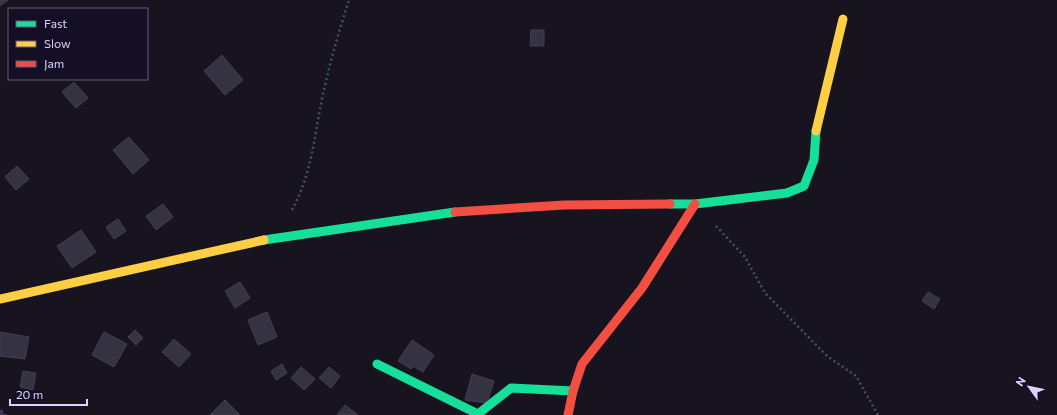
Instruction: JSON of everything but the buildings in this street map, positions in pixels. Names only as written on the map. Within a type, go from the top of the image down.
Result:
[{"type":"street","points":[[0,299],[278,236],[440,213],[564,205],[695,204],[786,193],[804,186],[814,160],[816,133],[844,19]]},
{"type":"street","points":[[568,415],[573,391],[582,364],[642,288],[695,204]]},
{"type":"street","points":[[377,364],[478,414],[511,388],[573,391]]},
{"type":"path","points":[[278,236],[302,192],[312,157],[326,77],[349,0]]},
{"type":"path","points":[[695,204],[744,257],[766,293],[827,356],[856,376],[878,415]]},
{"type":"traffic: fast","points":[[670,204],[695,204],[787,193],[804,186],[814,160],[816,131]]},
{"type":"traffic: fast","points":[[264,240],[455,212]]},
{"type":"traffic: fast","points":[[377,364],[478,414],[511,388],[573,391]]},
{"type":"traffic: slow","points":[[816,131],[843,19]]},
{"type":"traffic: slow","points":[[0,299],[264,240]]},
{"type":"traffic: jam","points":[[455,212],[564,205],[670,204]]},
{"type":"traffic: jam","points":[[568,415],[573,391],[582,364],[642,288],[695,204]]}]
